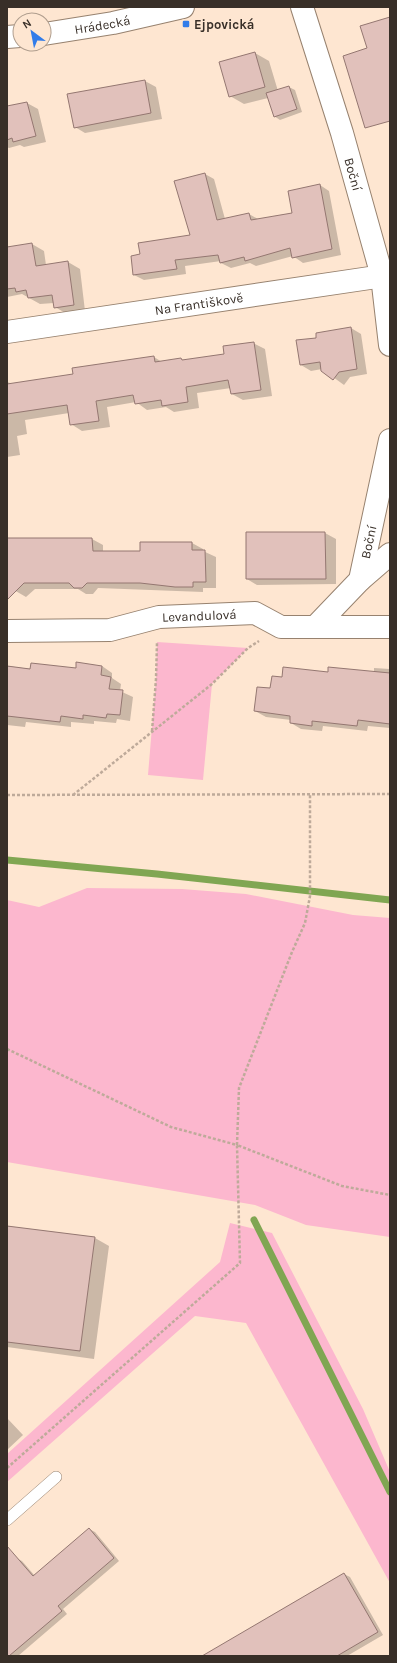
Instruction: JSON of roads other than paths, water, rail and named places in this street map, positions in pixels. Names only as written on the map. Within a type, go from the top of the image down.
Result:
[{"type":"street","name":"Hrádecká","points":[[52,33],[113,23],[183,7]]},
{"type":"street","name":"Boční","points":[[302,7],[386,275],[390,345]]},
{"type":"street","name":"Na Františkově","points":[[7,332],[386,275]]},
{"type":"street","name":"Boční","points":[[360,580],[389,452]]},
{"type":"street","points":[[315,627],[360,580],[390,555]]},
{"type":"street","name":"Levandulová","points":[[7,631],[110,630],[159,616],[255,613],[281,627],[390,626]]},
{"type":"lane","points":[[7,1520],[56,1477]]},
{"type":"waterway","points":[[7,860],[157,874],[390,900]]},
{"type":"waterway","points":[[254,1220],[390,1492]]},
{"type":"place","name":"Ejpovická","points":[[186,24]]}]
